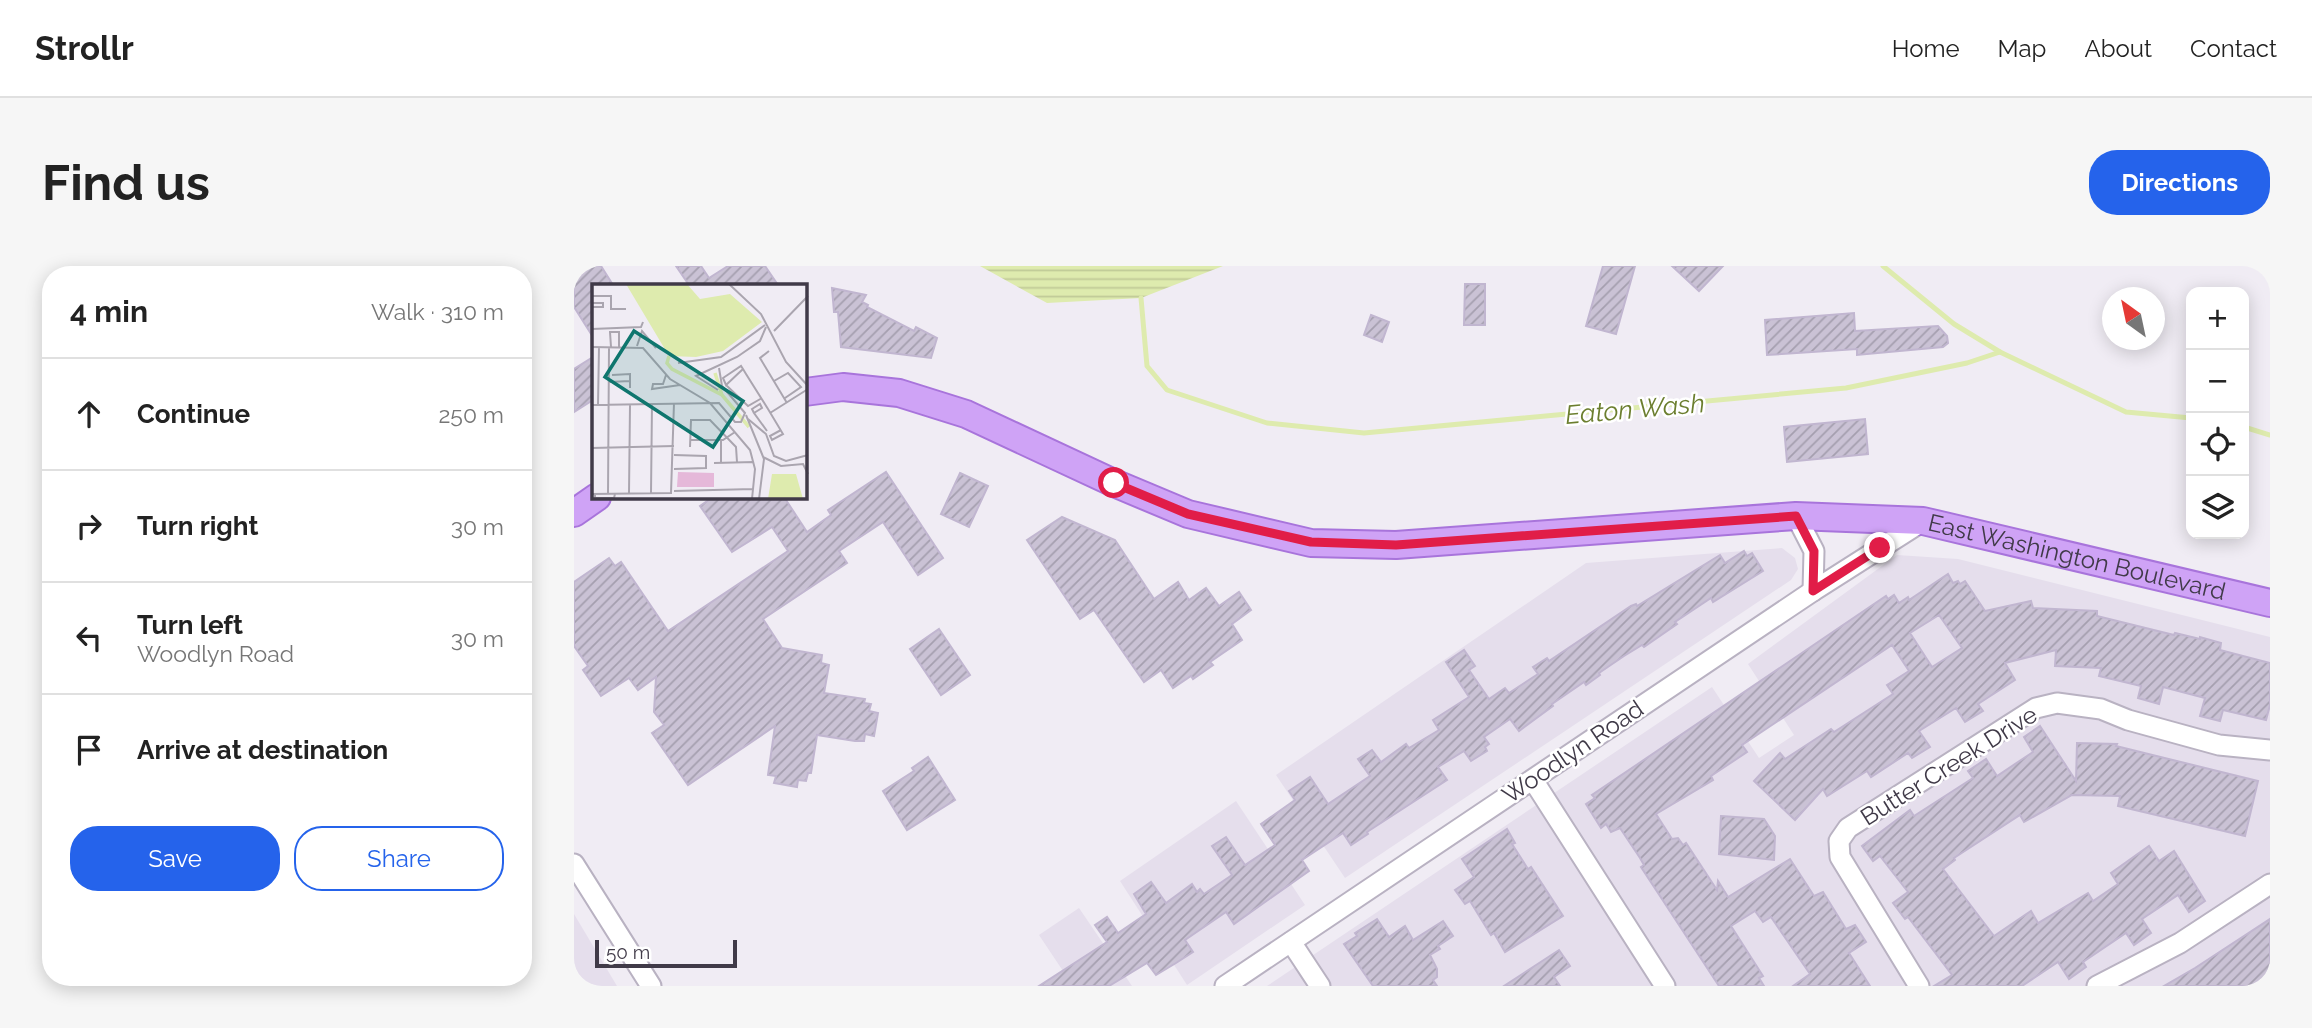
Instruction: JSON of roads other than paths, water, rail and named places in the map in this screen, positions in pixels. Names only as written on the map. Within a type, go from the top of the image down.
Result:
[{"type":"main road","name":"East Washington Boulevard","points":[[807,392],[843,387],[899,393],[966,414],[1114,483],[1188,514],[1311,542],[1396,545],[1796,516],[1923,521],[2270,603]]},
{"type":"main road","points":[[574,513],[594,499]]},
{"type":"street","points":[[1796,516],[1814,551],[1813,591]]},
{"type":"street","name":"Woodlyn Road","points":[[1225,986],[1813,591],[1923,521]]},
{"type":"street","name":"Butter Creek Drive","points":[[1919,986],[1840,857],[1839,841],[1848,828],[2036,708],[2057,703],[2101,709],[2128,720],[2219,745],[2270,750]]},
{"type":"street","points":[[1533,780],[1665,986]]},
{"type":"street","points":[[574,864],[651,986]]},
{"type":"street","points":[[2097,986],[2180,943],[2270,884]]},
{"type":"street","points":[[1292,942],[1320,986]]},
{"type":"waterway","points":[[1883,266],[1954,324],[2000,352]]},
{"type":"waterway","name":"Eaton Wash","points":[[1141,298],[1147,366],[1167,390],[1267,423],[1364,433],[1846,388],[1967,363],[2000,352],[2126,412],[2186,418]]},
{"type":"waterway","name":"Eaton Wash","points":[[2249,429],[2270,435]]}]
